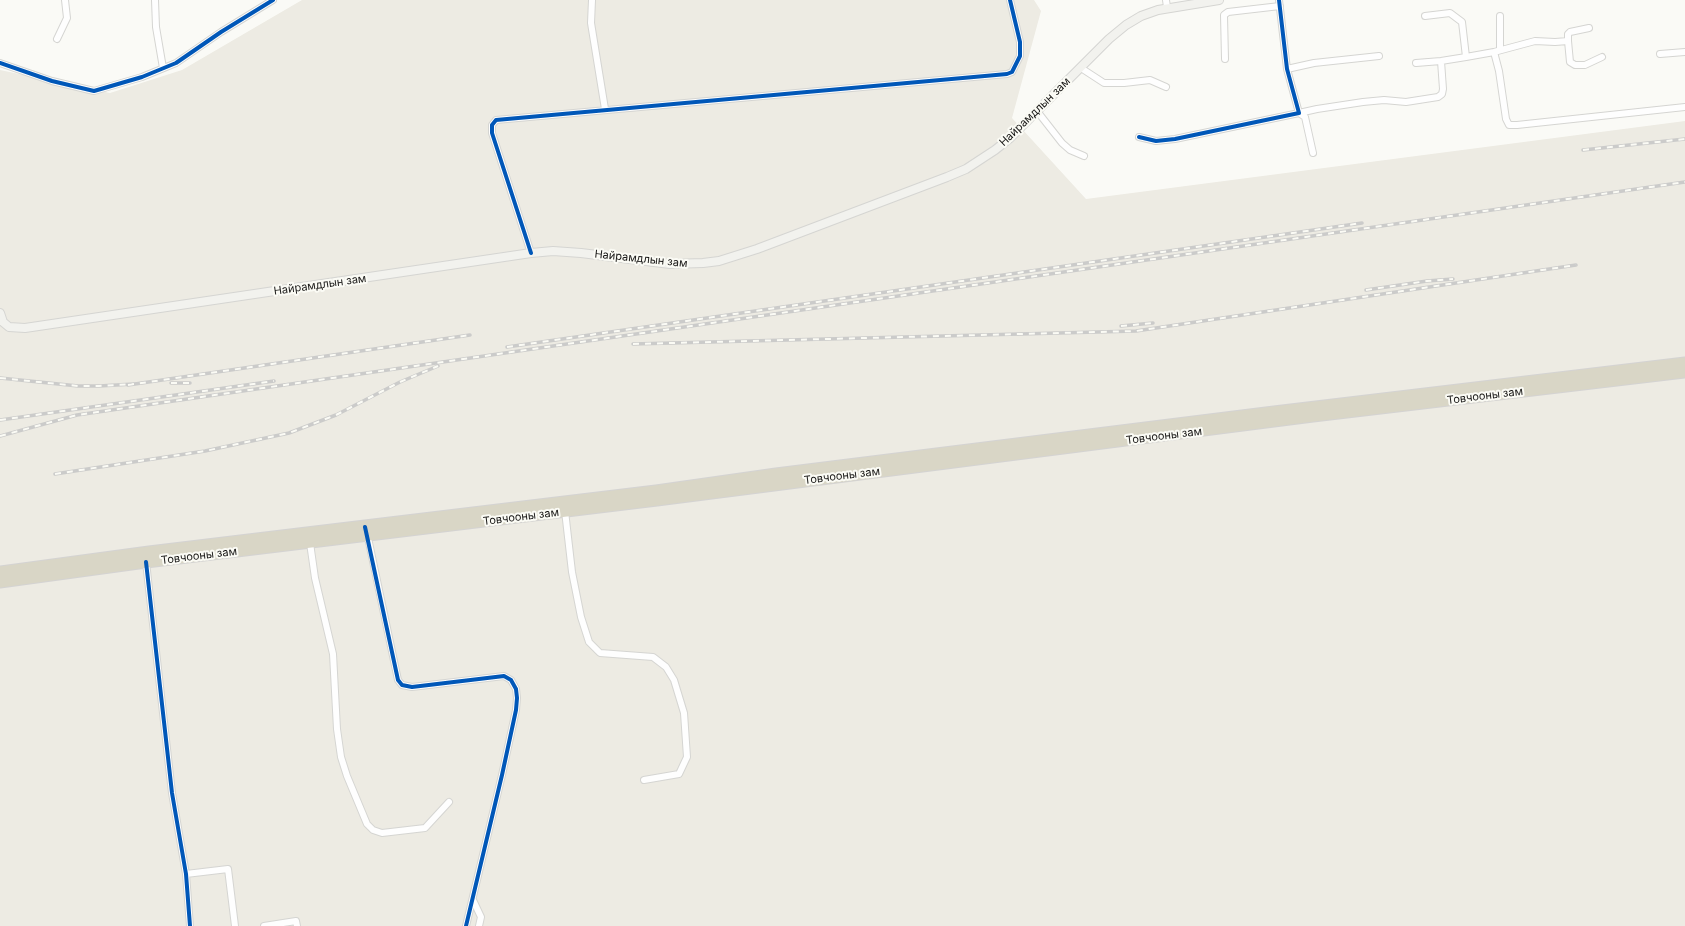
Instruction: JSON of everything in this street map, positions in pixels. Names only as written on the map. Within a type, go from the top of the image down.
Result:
[{"type":"highway","name":"Товчооны зам","points":[[0,582],[146,562],[310,543],[366,531],[1281,411],[1685,363]]},
{"type":"highway","name":"Товчооны зам","points":[[0,572],[149,552],[565,511],[1313,416],[1685,372]]},
{"type":"main road","name":"Найрамдлын зам","points":[[0,313],[3,322],[9,327],[25,328],[553,251],[670,264],[702,263],[724,259],[757,249],[958,173],[995,150],[1037,112],[1109,39],[1126,25],[1167,4],[1219,0]]},
{"type":"street","points":[[56,39],[67,18],[65,0]]},
{"type":"street","points":[[155,0],[156,27],[162,68]]},
{"type":"street","points":[[0,63],[52,81],[94,91],[142,77],[176,62],[221,32],[274,0]]},
{"type":"street","points":[[592,0],[591,23],[605,110]]},
{"type":"street","points":[[531,253],[492,134],[492,125],[494,122],[500,119],[1007,74],[1012,72],[1020,56],[1020,42],[1010,0]]},
{"type":"street","points":[[1225,59],[1224,16],[1228,12],[1279,3],[1288,68],[1299,113],[1306,117],[1313,153]]},
{"type":"street","points":[[1425,16],[1450,13],[1462,22],[1466,57]]},
{"type":"street","points":[[1500,16],[1497,51],[1506,119],[1509,125],[1517,126],[1685,107]]},
{"type":"street","points":[[1589,28],[1570,32],[1568,34],[1570,62],[1575,65],[1585,65],[1602,57]]},
{"type":"street","points":[[1416,63],[1441,62],[1497,51],[1535,41],[1568,41]]},
{"type":"street","points":[[1660,54],[1685,52]]},
{"type":"street","points":[[1288,68],[1314,63],[1379,56]]},
{"type":"street","points":[[1139,137],[1156,140],[1175,139],[1317,109],[1363,102],[1384,100],[1406,102],[1438,97],[1442,94],[1443,89],[1441,62]]},
{"type":"street","points":[[1081,68],[1104,83],[1124,83],[1150,80],[1166,86]]},
{"type":"street","points":[[1037,112],[1062,143],[1074,152],[1084,156]]},
{"type":"street","points":[[565,511],[575,585],[581,617],[589,642],[594,649],[600,653],[653,657],[666,667],[674,680],[684,713],[687,757],[679,774],[644,780]]},
{"type":"street","points":[[366,531],[398,680],[402,685],[412,687],[504,676],[511,680],[516,689],[516,710],[466,926]]},
{"type":"street","points":[[310,543],[315,578],[333,654],[337,729],[341,757],[347,776],[367,824],[373,830],[382,833],[425,828],[449,802]]},
{"type":"street","points":[[146,562],[172,793],[186,874],[190,926]]},
{"type":"street","points":[[186,874],[228,869],[235,926]]},
{"type":"street","points":[[473,900],[481,918],[479,926]]},
{"type":"street","points":[[264,926],[296,921],[297,926]]},
{"type":"shaded area","points":[[302,0],[1034,0],[1041,11],[1012,118],[1086,199],[1685,121],[1685,926],[0,926],[0,70],[110,93],[182,70]]},
{"type":"railway","points":[[1583,150],[1685,139]]},
{"type":"railway","points":[[0,436],[77,415],[1685,182]]},
{"type":"railway","points":[[507,347],[1362,223]]},
{"type":"railway","points":[[633,344],[1136,331],[1576,265]]},
{"type":"railway","points":[[1366,290],[1427,281],[1453,279]]},
{"type":"railway","points":[[1121,326],[1153,323]]},
{"type":"railway","points":[[128,385],[470,335]]},
{"type":"railway","points":[[55,474],[205,451],[289,433],[336,415],[400,382],[438,366]]},
{"type":"railway","points":[[0,378],[78,386],[134,384]]},
{"type":"railway","points":[[0,420],[274,381]]},
{"type":"railway","points":[[171,383],[190,383]]},
{"type":"cycle path","points":[[0,63],[52,81],[94,91],[142,77],[176,63],[221,32],[273,0]]},
{"type":"cycle path","points":[[531,253],[492,133],[492,125],[496,120],[1007,74],[1012,72],[1020,56],[1020,42],[1010,0]]},
{"type":"cycle path","points":[[1139,137],[1156,141],[1175,139],[1299,113],[1287,69],[1279,0]]},
{"type":"cycle path","points":[[365,527],[398,680],[402,685],[412,687],[504,676],[511,680],[516,689],[516,710],[466,926]]},
{"type":"cycle path","points":[[146,562],[172,793],[186,874],[190,926]]}]
